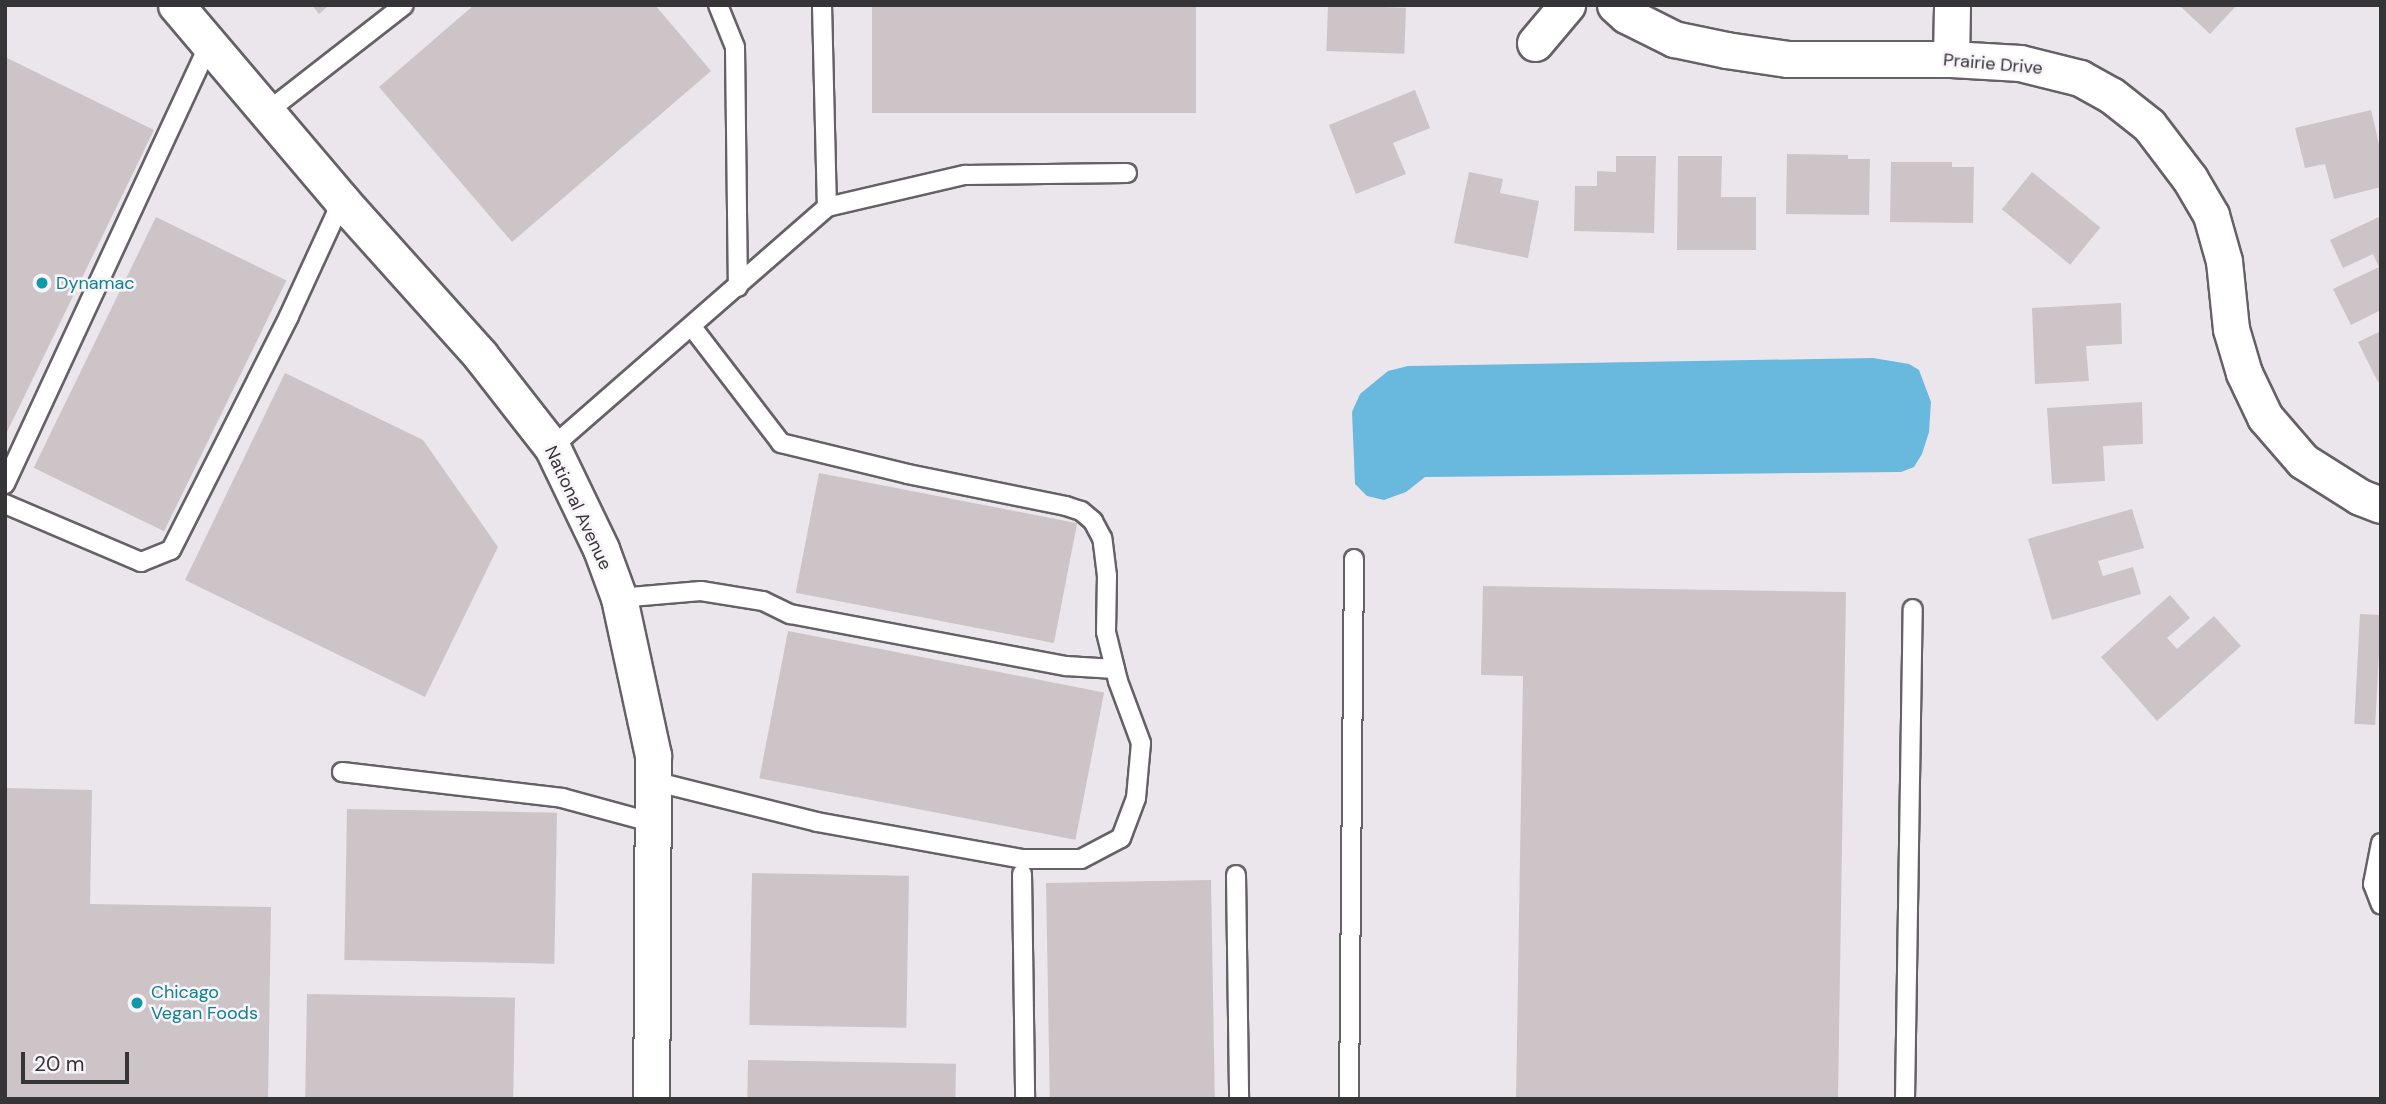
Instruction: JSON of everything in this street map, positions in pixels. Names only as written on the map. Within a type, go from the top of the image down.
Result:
[{"type":"street","name":"National Avenue","points":[[177,5],[342,201],[480,355],[552,447],[601,550],[619,598],[651,736],[654,823],[651,1099]]},
{"type":"street","points":[[1535,43],[1567,5]]},
{"type":"street","name":"Prairie Drive","points":[[1615,5],[1626,15],[1674,38],[1726,50],[1788,59],[1951,58],[2020,63],[2080,78],[2111,95],[2149,125],[2190,179],[2211,215],[2224,261],[2231,329],[2244,373],[2265,417],[2303,461],[2360,497],[2381,505]]},
{"type":"street","points":[[1951,58],[1952,5]]},
{"type":"lane","points":[[268,111],[404,5]]},
{"type":"lane","points":[[718,5],[735,47],[737,287]]},
{"type":"lane","points":[[822,5],[827,207]]},
{"type":"lane","points":[[5,484],[210,43]]},
{"type":"lane","points":[[552,447],[827,207],[965,175],[1127,173]]},
{"type":"lane","points":[[5,505],[141,562],[172,550],[289,316],[342,201]]},
{"type":"lane","points":[[653,782],[817,822],[996,855],[1023,859],[1081,859],[1121,838],[1136,798],[1141,743],[1115,669],[1106,632],[1107,576],[1102,538],[1093,520],[1081,511],[1066,506],[908,474],[782,443],[692,327]]},
{"type":"lane","points":[[1349,1099],[1354,559]]},
{"type":"lane","points":[[619,598],[701,592],[762,601],[790,614],[1040,661],[1115,669]]},
{"type":"lane","points":[[1905,1099],[1913,609]]},
{"type":"lane","points":[[342,772],[562,798],[654,823]]},
{"type":"lane","points":[[2381,842],[2373,884],[2381,905]]},
{"type":"lane","points":[[1022,874],[1025,1099]]},
{"type":"lane","points":[[1236,875],[1239,1099]]},
{"type":"water","points":[[1873,358],[1909,364],[1919,370],[1931,402],[1929,432],[1922,454],[1914,467],[1901,472],[1425,477],[1406,492],[1384,500],[1367,496],[1355,484],[1352,412],[1360,394],[1388,371],[1408,366]]},
{"type":"building","points":[[312,5],[329,5],[319,14]]},
{"type":"building","points":[[474,5],[655,5],[711,71],[512,242],[379,87]]},
{"type":"building","points":[[872,5],[1196,5],[1196,113],[872,113]]},
{"type":"building","points":[[1328,5],[1406,8],[1404,54],[1326,51]]},
{"type":"building","points":[[2237,5],[2210,34],[2181,7]]},
{"type":"building","name":"Dynamac","points":[[5,57],[154,130],[5,436]]},
{"type":"building","points":[[1415,90],[1430,128],[1393,143],[1406,174],[1356,194],[1329,125]]},
{"type":"building","points":[[2371,110],[2381,153],[2381,187],[2334,199],[2325,164],[2305,168],[2295,128]]},
{"type":"building","points":[[1787,154],[1848,155],[1848,159],[1870,159],[1869,215],[1786,214]]},
{"type":"building","points":[[1616,156],[1656,156],[1654,233],[1574,231],[1575,186],[1597,186],[1597,171],[1616,172]]},
{"type":"building","points":[[1678,156],[1722,156],[1721,197],[1756,197],[1756,250],[1677,250]]},
{"type":"building","points":[[1891,162],[1952,162],[1952,167],[1974,167],[1973,223],[1890,222]]},
{"type":"building","points":[[1469,172],[1503,179],[1500,193],[1539,201],[1528,258],[1454,243]]},
{"type":"building","points":[[2032,172],[2100,227],[2070,265],[2002,209]]},
{"type":"building","points":[[2381,216],[2381,310],[2351,325],[2333,289],[2379,267],[2373,254],[2343,268],[2330,240]]},
{"type":"building","points":[[156,217],[286,281],[164,531],[34,468]]},
{"type":"building","points":[[2121,303],[2122,344],[2086,346],[2089,381],[2035,384],[2032,308]]},
{"type":"building","points":[[2381,331],[2381,380],[2378,382],[2358,342]]},
{"type":"building","points":[[285,373],[423,440],[498,547],[425,697],[185,580]]},
{"type":"building","points":[[2142,402],[2143,444],[2103,446],[2105,481],[2052,484],[2047,408]]},
{"type":"building","points":[[819,473],[1077,523],[1054,643],[796,593]]},
{"type":"building","points":[[2132,509],[2144,548],[2098,561],[2103,576],[2133,567],[2141,594],[2052,620],[2028,539]]},
{"type":"building","points":[[1483,586],[1846,592],[1838,1099],[1516,1099],[1523,676],[1481,675]]},
{"type":"building","points":[[2170,595],[2190,618],[2167,638],[2177,649],[2214,616],[2241,646],[2157,721],[2101,657]]},
{"type":"building","points":[[2360,614],[2381,615],[2375,725],[2354,724]]},
{"type":"building","points":[[788,631],[1104,692],[1075,840],[759,778]]},
{"type":"building","name":"Chicago Vegan Foods","points":[[5,788],[92,790],[90,904],[271,907],[268,1099],[5,1099]]},
{"type":"building","points":[[347,809],[557,813],[554,964],[344,960]]},
{"type":"building","points":[[752,873],[909,876],[906,1028],[749,1025]]},
{"type":"building","points":[[1211,880],[1215,1099],[1050,1099],[1046,883]]},
{"type":"building","points":[[307,994],[515,998],[513,1099],[305,1099]]},
{"type":"building","points":[[748,1060],[956,1064],[955,1099],[747,1099]]},
{"type":"place","name":"Dynamac","points":[[42,283]]},
{"type":"place","name":"Chicago Vegan Foods","points":[[137,1003]]}]
